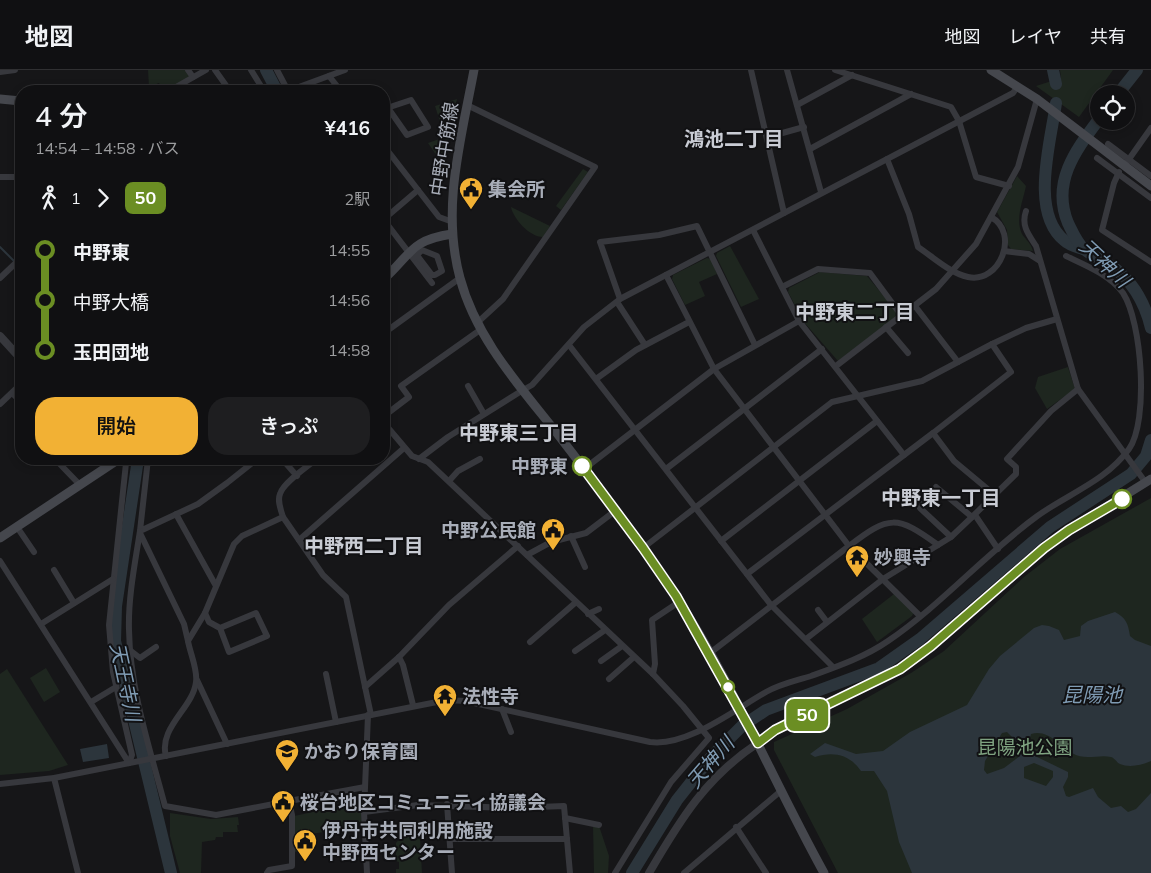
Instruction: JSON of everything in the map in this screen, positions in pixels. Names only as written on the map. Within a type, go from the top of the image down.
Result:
[{"type":"main road","name":"中野中筋線","points":[[474,70],[455,170],[450,221],[460,278],[479,326],[523,390],[643,548],[679,602],[710,653],[824,873]]},
{"type":"main road","points":[[991,70],[1052,110],[1151,186]]},
{"type":"main road","points":[[0,99],[15,100]]},
{"type":"main road","points":[[390,274],[413,255],[418,244],[430,237],[452,234]]},
{"type":"main road","points":[[0,538],[109,465]]},
{"type":"main road","points":[[758,743],[775,730],[900,669],[931,646],[1044,548],[1146,480]]},
{"type":"street","points":[[0,72],[16,70]]},
{"type":"street","points":[[188,70],[193,77]]},
{"type":"street","points":[[184,85],[193,77],[206,70]]},
{"type":"street","points":[[215,70],[226,85]]},
{"type":"street","points":[[250,70],[260,85]]},
{"type":"street","points":[[277,70],[285,85]]},
{"type":"street","points":[[304,85],[345,70]]},
{"type":"street","points":[[751,70],[784,213]]},
{"type":"street","points":[[787,70],[821,192]]},
{"type":"street","points":[[835,70],[951,107],[959,121],[976,177],[1009,186]]},
{"type":"street","points":[[797,105],[852,75]]},
{"type":"street","points":[[329,76],[336,85]]},
{"type":"street","points":[[419,459],[484,414],[532,385],[584,327],[619,300],[711,253],[821,192],[1013,93],[1018,86]]},
{"type":"street","points":[[810,149],[911,94]]},
{"type":"street","points":[[390,108],[411,100],[428,127],[407,135],[390,114]]},
{"type":"street","points":[[836,366],[886,326],[915,306],[953,270],[976,244],[1009,186],[1018,166],[1037,100]]},
{"type":"street","points":[[390,411],[409,397],[401,386],[479,326],[505,297],[595,166],[468,105]]},
{"type":"street","points":[[768,137],[804,127]]},
{"type":"street","points":[[1128,161],[1151,128]]},
{"type":"street","points":[[1108,144],[1128,161],[1151,176]]},
{"type":"street","points":[[390,154],[439,217],[450,221]]},
{"type":"street","points":[[1097,158],[1151,198]]},
{"type":"street","points":[[887,159],[909,214],[918,247],[953,270],[967,277],[984,276],[998,266],[1006,244],[1004,233],[998,222],[992,217]]},
{"type":"street","points":[[1118,174],[1102,230],[1151,262]]},
{"type":"street","points":[[0,177],[15,178]]},
{"type":"street","points":[[390,214],[418,190]]},
{"type":"street","points":[[1026,211],[1023,220],[1024,226],[1036,246],[1078,389],[1126,456],[1146,480]]},
{"type":"street","points":[[390,226],[432,283]]},
{"type":"street","points":[[644,346],[619,300],[600,242],[659,235],[697,226],[755,346]]},
{"type":"street","points":[[754,230],[800,320],[904,455]]},
{"type":"street","points":[[1004,251],[1029,254],[1040,261]]},
{"type":"street","points":[[0,784],[54,778],[435,701],[457,700],[658,743],[673,741],[740,710],[773,688],[833,667],[871,651],[920,616],[1035,518],[1096,481],[1126,456],[1135,436],[1141,379],[1140,351],[1130,310],[1123,293],[1115,286],[1094,270],[1066,256]]},
{"type":"street","points":[[0,278],[15,264]]},
{"type":"street","points":[[782,287],[818,269],[870,273],[901,315]]},
{"type":"street","points":[[666,275],[714,369],[772,447],[849,546],[920,616]]},
{"type":"street","points":[[390,331],[418,304],[460,278]]},
{"type":"street","points":[[915,306],[958,362]]},
{"type":"street","points":[[643,548],[832,402],[922,381],[1026,328],[1057,319]]},
{"type":"street","points":[[584,469],[714,369],[800,320]]},
{"type":"street","points":[[596,379],[644,346],[689,322]]},
{"type":"street","points":[[886,326],[908,353]]},
{"type":"street","points":[[0,336],[15,352]]},
{"type":"street","points":[[747,574],[933,434],[1011,372],[992,344]]},
{"type":"street","points":[[569,345],[771,604],[833,667]]},
{"type":"street","points":[[666,469],[822,349]]},
{"type":"street","points":[[468,386],[484,414]]},
{"type":"street","points":[[0,404],[15,389]]},
{"type":"street","points":[[806,639],[883,579],[951,536],[996,496],[1016,474],[1016,467],[1007,459],[1051,411],[1078,389]]},
{"type":"street","points":[[12,392],[15,395]]},
{"type":"street","points":[[721,541],[877,421]]},
{"type":"street","points":[[390,431],[412,456],[428,462],[518,546],[575,603],[653,674],[683,706],[709,738],[671,782],[615,873]]},
{"type":"street","points":[[933,434],[954,461],[996,496]]},
{"type":"street","points":[[390,460],[404,448]]},
{"type":"street","points":[[449,482],[458,471],[480,459]]},
{"type":"street","points":[[61,465],[80,485]]},
{"type":"street","points":[[126,465],[108,625],[116,687],[132,755],[132,763]]},
{"type":"street","points":[[147,465],[130,603],[130,650],[140,710],[165,806],[216,815],[365,787]]},
{"type":"street","points":[[140,531],[176,514],[218,490],[249,465]]},
{"type":"street","points":[[287,465],[297,476]]},
{"type":"street","points":[[310,465],[280,494],[282,517],[322,575],[346,596],[370,715],[364,812],[367,873]]},
{"type":"street","points":[[299,540],[385,465]]},
{"type":"street","points":[[951,536],[920,508],[936,487],[974,516],[998,548]]},
{"type":"street","points":[[527,555],[551,542],[586,533],[615,511]]},
{"type":"street","points":[[176,514],[216,586]]},
{"type":"street","points":[[188,641],[205,613],[234,544],[242,536],[282,517]]},
{"type":"street","points":[[710,653],[874,526],[891,522],[914,528],[938,545]]},
{"type":"street","points":[[17,527],[34,552]]},
{"type":"street","points":[[140,531],[184,624],[197,680],[227,744]]},
{"type":"street","points":[[571,536],[585,567]]},
{"type":"street","points":[[365,687],[399,657],[450,605],[518,546]]},
{"type":"street","points":[[0,561],[132,763]]},
{"type":"street","points":[[54,570],[74,603]]},
{"type":"street","points":[[40,624],[113,579]]},
{"type":"street","points":[[653,674],[655,664],[652,620],[679,602]]},
{"type":"street","points":[[530,642],[575,603]]},
{"type":"street","points":[[588,614],[599,609]]},
{"type":"street","points":[[818,610],[827,622]]},
{"type":"street","points":[[205,613],[209,622],[220,628],[229,652],[267,636],[256,613],[220,628]]},
{"type":"street","points":[[575,651],[605,630]]},
{"type":"street","points":[[601,661],[622,646]]},
{"type":"street","points":[[130,650],[140,658],[156,647]]},
{"type":"street","points":[[399,657],[403,665],[413,705]]},
{"type":"street","points":[[609,679],[634,657]]},
{"type":"street","points":[[326,674],[330,685],[336,722]]},
{"type":"street","points":[[166,756],[166,743],[170,730],[190,700],[197,680]]},
{"type":"street","points":[[91,702],[116,687]]},
{"type":"street","points":[[502,709],[511,732]]},
{"type":"street","points":[[649,873],[683,816],[697,797],[736,758],[758,743]]},
{"type":"street","points":[[54,778],[78,873]]},
{"type":"street","points":[[684,873],[782,790]]},
{"type":"street","points":[[267,873],[269,870],[292,866],[292,815],[289,801]]},
{"type":"street","points":[[364,812],[418,805],[447,804],[514,808],[564,806],[570,873]]},
{"type":"street","points":[[447,804],[452,873]]},
{"type":"street","points":[[565,818],[599,824]]},
{"type":"street","points":[[736,827],[766,873]]},
{"type":"street","points":[[450,839],[567,839]]},
{"type":"green space","points":[[148,70],[186,70],[191,77],[175,85],[160,85],[159,83],[149,85]]},
{"type":"green space","points":[[1060,70],[1113,70],[1102,85],[1090,85],[1090,102],[1079,117],[1036,86],[1061,78]]},
{"type":"green space","points":[[457,99],[446,160],[441,162],[428,143],[445,137],[435,106]]},
{"type":"green space","points":[[583,169],[588,172],[561,210],[556,206]]},
{"type":"green space","points":[[1017,176],[1026,186],[1020,210],[1020,228],[1033,251],[1011,249],[1008,245],[1007,230],[997,212]]},
{"type":"green space","points":[[511,207],[550,226],[543,237],[532,234],[522,226]]},
{"type":"green space","points":[[730,246],[759,299],[741,307],[716,256],[717,253]]},
{"type":"green space","points":[[707,258],[711,259],[717,274],[699,282],[705,296],[685,305],[672,279],[673,275]]},
{"type":"green space","points":[[820,272],[867,276],[897,312],[897,316],[838,361],[803,321],[788,292],[789,288]]},
{"type":"green space","points":[[1068,367],[1075,389],[1047,409],[1035,388],[1038,377]]},
{"type":"green space","name":"昆陽池公園","points":[[1151,498],[1151,873],[838,873],[774,750],[774,742],[847,709],[911,673],[944,651],[1024,577],[1060,549]]},
{"type":"green space","points":[[894,594],[914,612],[912,616],[877,642],[862,619]]},
{"type":"green space","points":[[46,668],[60,692],[44,702],[30,678]]},
{"type":"green space","points":[[7,669],[68,765],[49,771],[0,775],[0,674]]},
{"type":"green space","points":[[361,802],[362,826],[311,834],[312,850],[294,852],[294,816]]},
{"type":"green space","points":[[170,813],[211,819],[238,817],[238,832],[223,832],[223,837],[216,837],[215,840],[202,842],[201,873],[180,873],[170,836]]},
{"type":"green space","points":[[593,825],[599,826],[609,856],[608,873],[594,873]]},
{"type":"green space","points":[[401,837],[420,837],[422,873],[396,873],[396,869],[399,869],[399,862],[396,861],[396,843]]},
{"type":"water","name":"昆陽池","points":[[1115,612],[1126,621],[1130,636],[1151,646],[1151,761],[1140,765],[1128,766],[1119,763],[1111,757],[1082,757],[1067,750],[1048,736],[1037,733],[1031,734],[1028,746],[1033,755],[1068,772],[1068,777],[1063,787],[1066,796],[1069,797],[1093,788],[1098,797],[1111,808],[1121,806],[1128,812],[1136,809],[1151,793],[1151,873],[912,873],[899,842],[887,791],[874,771],[861,771],[852,761],[841,756],[829,754],[815,757],[810,754],[825,743],[856,754],[883,751],[910,732],[967,705],[989,669],[1000,656],[1034,628],[1042,625],[1059,630],[1064,640],[1080,636],[1081,626],[1088,621]],"holes":[[[1007,732],[1018,743],[1020,756],[1004,768],[987,774],[984,770],[985,761],[1002,733]],[[1034,763],[1053,771],[1053,777],[1046,786],[1024,778],[1024,767]]]},
{"type":"water","points":[[107,744],[109,758],[83,762],[80,749]]},
{"type":"waterway","name":"天王寺川","points":[[266,70],[274,85]]},
{"type":"waterway","points":[[1053,70],[1056,84]]},
{"type":"waterway","name":"天神川","points":[[1125,85],[1137,70]]},
{"type":"waterway","points":[[1056,103],[1045,176],[1045,195],[1048,213],[1054,229],[1065,241],[1083,249]]},
{"type":"waterway","name":"天神川","points":[[1091,130],[1068,167],[1064,180],[1062,194],[1068,223],[1081,246],[1118,271],[1131,285],[1141,301],[1151,328]]},
{"type":"waterway","points":[[0,247],[14,261]]},
{"type":"waterway","name":"天神川","points":[[632,873],[677,800],[711,757],[742,726],[766,710],[879,668],[920,639],[1050,527],[1131,474],[1146,456],[1151,440]]},
{"type":"waterway","name":"天王寺川","points":[[137,465],[116,606],[115,641],[171,873]]},
{"type":"bus line","name":"50","points":[[582,466],[676,596],[710,653],[758,743],[775,730],[877,682],[914,660],[1044,548],[1069,530],[1122,499]]},
{"type":"place","name":"集会所","points":[[471,210]]},
{"type":"place","name":"中野東","points":[[582,466]]},
{"type":"place","name":"中野公民館","points":[[553,551]]},
{"type":"place","name":"妙興寺","points":[[857,578]]},
{"type":"place","name":"法性寺","points":[[445,717]]},
{"type":"place","name":"かおり保育園","points":[[287,772]]},
{"type":"place","name":"桜台地区コミュニティ協議会","points":[[283,823]]},
{"type":"place","name":"伊丹市共同利用施設 中野西センター","points":[[305,862]]},
{"type":"district","name":"鴻池二丁目","points":[[734,138]]},
{"type":"district","name":"中野東二丁目","points":[[855,311]]},
{"type":"district","name":"中野東三丁目","points":[[519,432]]},
{"type":"district","name":"中野東一丁目","points":[[941,497]]},
{"type":"district","name":"中野西二丁目","points":[[364,545]]}]
